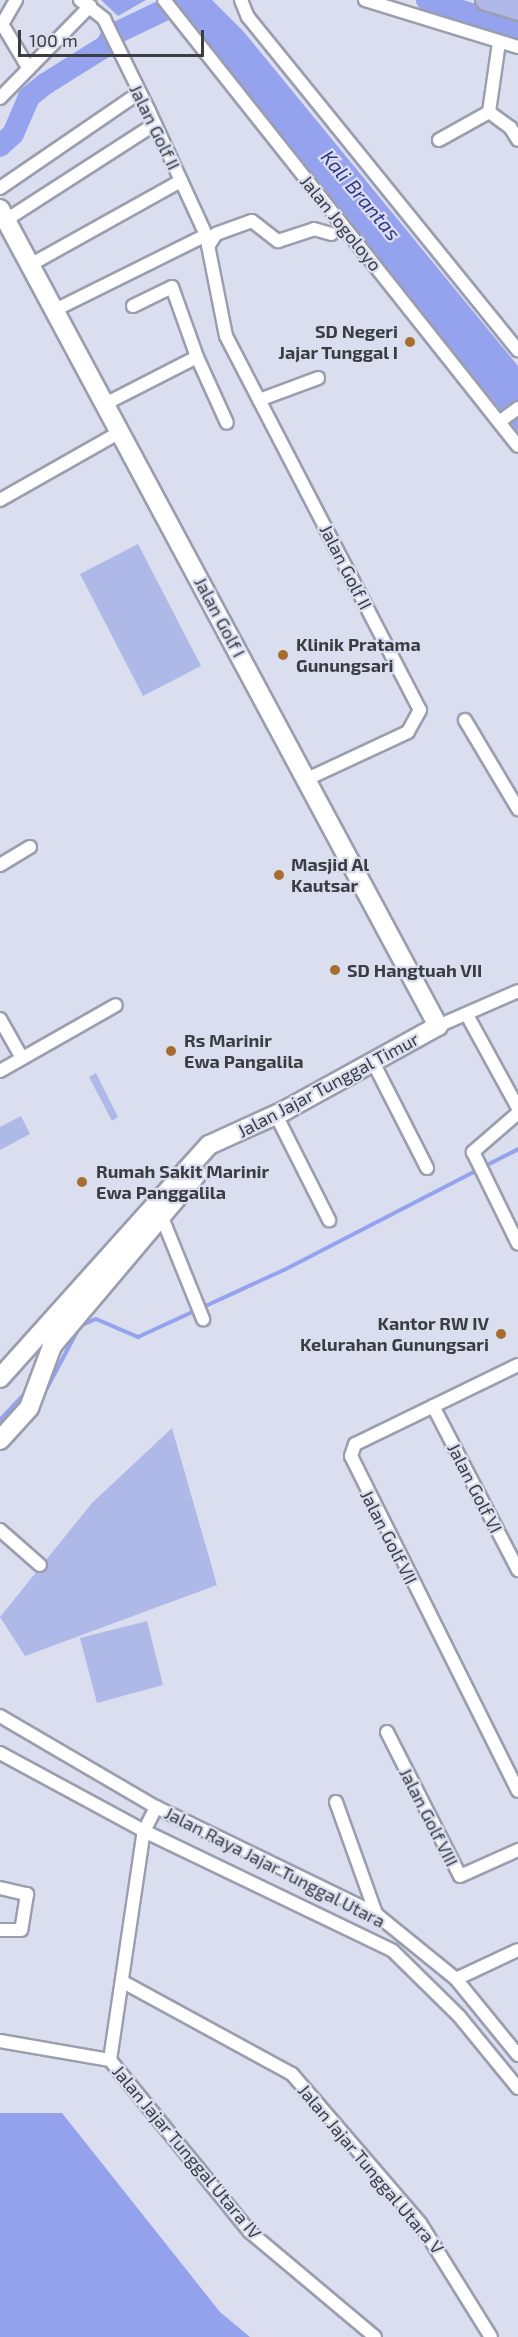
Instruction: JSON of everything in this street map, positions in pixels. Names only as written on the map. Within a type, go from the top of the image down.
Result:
[{"type":"main road","points":[[486,0],[518,10]]},
{"type":"main road","name":"Jalan Golf I","points":[[3,215],[438,1026]]},
{"type":"main road","name":"Jalan Jajar Tunggal Timur","points":[[0,1440],[36,1394],[52,1346],[209,1145],[218,1143],[276,1115],[438,1026]]},
{"type":"main road","name":"Jalan Jajar Tunggal Timur","points":[[0,1378],[160,1210]]},
{"type":"street","points":[[16,0],[2,21],[29,69]]},
{"type":"street","points":[[241,0],[518,350]]},
{"type":"street","points":[[365,0],[518,47]]},
{"type":"street","points":[[0,98],[29,69],[85,3]]},
{"type":"street","name":"Jalan Golf II","points":[[85,3],[109,30],[114,45],[155,124],[207,240],[226,336],[420,710],[408,732],[307,779]]},
{"type":"street","name":"Jalan Jogoloyo","points":[[168,5],[502,420],[518,446]]},
{"type":"street","points":[[489,112],[499,43]]},
{"type":"street","points":[[0,188],[139,93]]},
{"type":"street","points":[[439,140],[489,112]]},
{"type":"street","points":[[489,112],[510,127],[518,140]]},
{"type":"street","points":[[3,215],[155,124]]},
{"type":"street","points":[[30,265],[181,181]]},
{"type":"street","points":[[55,310],[216,234],[252,221],[278,241],[314,229],[331,234]]},
{"type":"street","points":[[133,306],[172,286],[197,357],[227,423]]},
{"type":"street","points":[[105,404],[197,357]]},
{"type":"street","points":[[259,400],[318,378]]},
{"type":"street","points":[[502,420],[518,408]]},
{"type":"street","points":[[0,500],[120,432]]},
{"type":"street","points":[[465,720],[518,809]]},
{"type":"street","points":[[0,865],[30,847]]},
{"type":"street","points":[[438,1026],[518,991]]},
{"type":"street","points":[[0,1071],[116,1005]]},
{"type":"street","points":[[467,1015],[518,1108]]},
{"type":"street","points":[[0,1019],[22,1058]]},
{"type":"street","points":[[372,1062],[428,1168]]},
{"type":"street","points":[[518,1113],[478,1144],[474,1158],[518,1244]]},
{"type":"street","points":[[276,1115],[329,1220]]},
{"type":"street","points":[[160,1210],[193,1290],[202,1319]]},
{"type":"street","name":"Jalan Golf VII","points":[[516,1369],[355,1444],[352,1465],[518,1791]]},
{"type":"street","name":"Jalan Golf VI","points":[[433,1406],[518,1570]]},
{"type":"street","points":[[0,1530],[40,1565]]},
{"type":"street","name":"Jalan Raya Jajar Tunggal Utara","points":[[0,1716],[156,1807],[376,1914],[456,1979],[518,2055]]},
{"type":"street","name":"Jalan Golf VIII","points":[[387,1732],[460,1876],[518,1850]]},
{"type":"street","name":"Jalan Raya Jajar Tunggal Utara","points":[[0,1753],[144,1831],[393,1951],[459,2016],[518,2088]]},
{"type":"street","points":[[336,1802],[376,1914]]},
{"type":"street","points":[[0,2041],[110,2060],[125,1983],[144,1831],[156,1807]]},
{"type":"street","points":[[0,1888],[27,1894],[21,1930],[0,1930]]},
{"type":"street","points":[[456,1979],[518,1950]]},
{"type":"street","name":"Jalan Jajar Tunggal Utara V","points":[[125,1983],[292,2074],[420,2223],[491,2337]]},
{"type":"street","name":"Jalan Jajar Tunggal Utara IV","points":[[110,2060],[250,2232],[375,2337]]},
{"type":"shaded area","points":[[138,544],[201,666],[143,696],[80,574]]},
{"type":"shaded area","points":[[96,1073],[118,1117],[112,1121],[89,1077]]},
{"type":"shaded area","points":[[21,1116],[30,1134],[0,1150],[0,1127]]},
{"type":"shaded area","points":[[172,1428],[217,1585],[25,1656],[0,1617],[92,1503]]},
{"type":"shaded area","points":[[147,1621],[163,1685],[97,1703],[80,1638]]},
{"type":"shaded area","points":[[0,2113],[62,2113],[220,2312],[250,2337],[0,2337]]},
{"type":"water","points":[[101,0],[146,0],[118,16]]},
{"type":"water","points":[[171,0],[212,0],[244,32],[518,366],[518,432]]},
{"type":"waterway","name":"Kali Brantas","points":[[0,146],[13,134],[29,97],[45,84],[106,46],[112,35],[185,0]]},
{"type":"waterway","points":[[427,0],[518,29]]},
{"type":"waterway","points":[[42,1389],[47,1388],[80,1326],[96,1319],[138,1337],[284,1270],[518,1149]]},
{"type":"waterway","points":[[0,1420],[28,1390]]},
{"type":"place","name":"SD Negeri Jajar Tunggal I","points":[[410,342]]},
{"type":"place","name":"Klinik Pratama Gunungsari","points":[[283,655]]},
{"type":"place","name":"Masjid Al Kautsar","points":[[279,875]]},
{"type":"place","name":"SD Hangtuah VII","points":[[335,970]]},
{"type":"place","name":"Rs Marinir Ewa Pangalila","points":[[171,1051]]},
{"type":"place","name":"Rumah Sakit Marinir Ewa Panggalila","points":[[82,1182]]},
{"type":"place","name":"Kantor RW IV Kelurahan Gunungsari","points":[[501,1334]]}]
